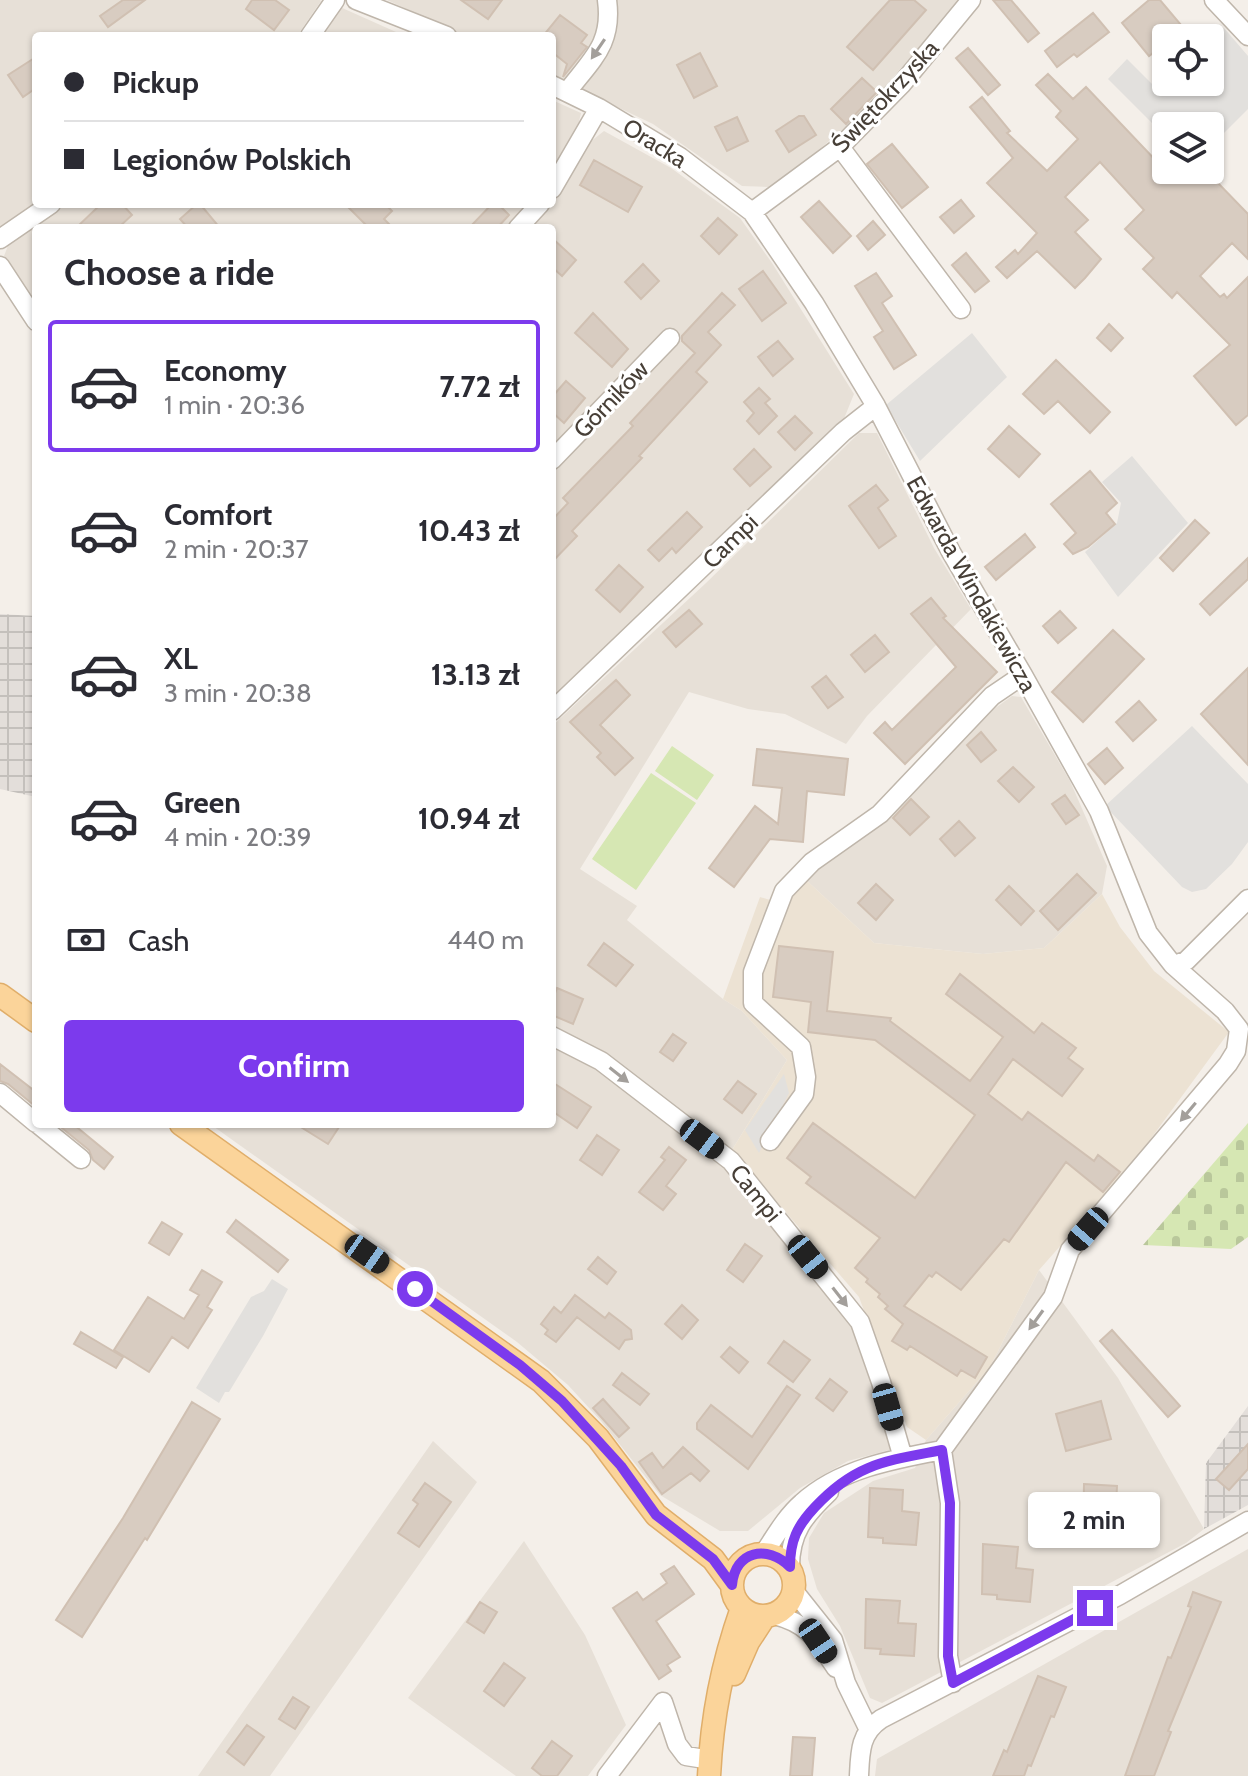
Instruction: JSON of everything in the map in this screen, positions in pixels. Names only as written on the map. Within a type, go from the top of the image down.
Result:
[{"type":"main road","points":[[0,995],[32,1018]]},
{"type":"main road","points":[[187,1128],[520,1365],[562,1401],[598,1438],[656,1515],[713,1559],[732,1585]]},
{"type":"main road","points":[[635,1484],[720,1548],[774,1555],[790,1567],[794,1591],[787,1605],[769,1615],[757,1616],[742,1608],[733,1594],[732,1585],[740,1563],[759,1554]]},
{"type":"main road","points":[[711,1760],[715,1706],[726,1654],[742,1608]]},
{"type":"main road","points":[[711,1760],[739,1660],[769,1615]]},
{"type":"street","points":[[313,32],[335,0]]},
{"type":"street","points":[[356,0],[437,32]]},
{"type":"street","points":[[560,88],[608,36],[607,0]]},
{"type":"street","name":"Świętokrzyska","points":[[752,212],[840,147],[901,85],[971,0]]},
{"type":"street","points":[[1214,0],[1248,36]]},
{"type":"street","name":"Oracka","points":[[560,88],[680,157],[752,212]]},
{"type":"street","points":[[556,182],[599,108]]},
{"type":"street","points":[[840,147],[961,309]]},
{"type":"street","points":[[0,239],[45,208]]},
{"type":"street","points":[[522,224],[536,208]]},
{"type":"street","name":"Edwarda Windakiewicza","points":[[752,212],[814,303],[876,406],[951,552],[1099,811],[1148,933],[1173,965],[1225,1011],[1239,1029],[1236,1051],[1070,1250],[1053,1297],[942,1450]]},
{"type":"street","points":[[0,266],[32,315]]},
{"type":"street","name":"Górników","points":[[556,456],[670,338]]},
{"type":"street","name":"Campi","points":[[556,707],[843,432],[876,406]]},
{"type":"street","points":[[770,1141],[804,1094],[806,1077],[801,1047],[753,1003],[753,972],[784,891],[812,862],[880,814],[992,696],[1023,675]]},
{"type":"street","points":[[1173,965],[1186,961],[1248,899]]},
{"type":"street","name":"Campi","points":[[556,1037],[601,1061],[731,1161],[860,1322],[903,1458]]},
{"type":"street","points":[[0,1093],[32,1119]]},
{"type":"street","points":[[43,1128],[81,1159]]},
{"type":"street","points":[[759,1554],[803,1501],[823,1487],[891,1459],[942,1450],[950,1503],[948,1656],[953,1683]]},
{"type":"street","points":[[790,1567],[790,1549],[800,1523],[850,1475]]},
{"type":"street","points":[[868,1728],[1120,1595],[1248,1521]]},
{"type":"street","points":[[794,1591],[833,1640],[846,1683]]},
{"type":"street","points":[[769,1615],[804,1626],[846,1683],[868,1728],[860,1755],[859,1776]]},
{"type":"street","points":[[607,1776],[663,1702],[677,1744],[686,1756],[711,1760]]},
{"type":"shaded area","points":[[0,0],[321,1],[300,32],[32,32],[32,207],[0,230]]},
{"type":"shaded area","points":[[387,0],[960,0],[863,112],[801,165],[769,187],[742,186],[653,124],[556,78],[556,32],[457,32]]},
{"type":"shaded area","points":[[340,7],[396,32],[324,32]]},
{"type":"shaded area","points":[[1224,28],[1248,56],[1248,109],[1224,133],[1224,112],[1152,112],[1152,123],[1108,79],[1127,59],[1152,84],[1152,96],[1224,96]]},
{"type":"shaded area","points":[[556,102],[581,113],[577,130],[556,167]]},
{"type":"shaded area","points":[[604,131],[671,168],[740,218],[854,394],[843,421],[556,694],[556,224],[531,224],[543,208],[556,208],[556,189],[590,142]]},
{"type":"shaded area","points":[[57,208],[528,208],[514,224],[35,224]]},
{"type":"shaded area","points":[[32,226],[32,299],[4,256],[9,243]]},
{"type":"shaded area","points":[[972,333],[1007,377],[920,461],[886,405]]},
{"type":"shaded area","points":[[859,433],[877,433],[934,548],[971,609],[867,716],[846,744],[785,714],[748,709],[689,692],[580,869],[637,906],[627,920],[742,1011],[787,1060],[732,1150],[598,1048],[556,1031],[556,722],[706,583]]},
{"type":"shaded area","points":[[1132,456],[1188,523],[1118,597],[1085,552],[1117,523],[1121,503],[1102,482]]},
{"type":"shaded area","points":[[0,614],[32,616],[32,796],[0,789]]},
{"type":"shaded area","points":[[1012,696],[1021,697],[1070,781],[1107,866],[1102,894],[1044,948],[983,954],[874,943],[805,879],[878,823],[994,709]]},
{"type":"shaded area","points":[[1192,726],[1248,784],[1248,842],[1232,864],[1206,889],[1192,892],[1182,887],[1105,806]]},
{"type":"shaded area","points":[[805,879],[874,943],[983,954],[1044,948],[1102,894],[1120,927],[1154,971],[1229,1032],[1130,1167],[1039,1270],[990,1367],[926,1440],[907,1427],[859,1297],[732,1150],[787,1060],[742,1011],[723,999],[760,897],[786,905]]},
{"type":"shaded area","points":[[556,1046],[576,1054],[713,1154],[827,1288],[856,1330],[893,1449],[848,1461],[800,1488],[748,1531],[720,1531],[660,1495],[568,1385],[517,1342],[216,1128],[556,1128]]},
{"type":"shaded area","points":[[784,1074],[789,1093],[759,1153],[745,1130]]},
{"type":"shaded area","points":[[1039,1270],[1118,1378],[1204,1529],[1186,1543],[882,1703],[870,1698],[840,1626],[817,1589],[808,1559],[809,1538],[824,1513],[873,1481],[915,1468],[926,1440],[990,1367]]},
{"type":"shaded area","points":[[272,1279],[288,1289],[263,1336],[219,1403],[196,1388],[251,1297],[264,1291]]},
{"type":"shaded area","points":[[1248,1406],[1248,1505],[1204,1529],[1206,1463]]},
{"type":"shaded area","points":[[433,1441],[477,1482],[270,1776],[198,1776]]},
{"type":"shaded area","points":[[524,1541],[585,1635],[626,1725],[588,1776],[516,1776],[408,1698]]},
{"type":"shaded area","points":[[1248,1549],[1248,1776],[875,1776],[877,1759]]},
{"type":"green space","points":[[672,746],[714,775],[697,800],[655,771]]},
{"type":"green space","points":[[651,773],[696,803],[636,890],[592,859]]},
{"type":"green space","points":[[1248,1123],[1248,1237],[1231,1249],[1143,1245]]},
{"type":"building","points":[[123,0],[145,0],[108,27],[100,16]]},
{"type":"building","points":[[252,0],[275,0],[289,10],[274,30],[246,9]]},
{"type":"building","points":[[461,0],[502,0],[488,19]]},
{"type":"building","points":[[890,0],[914,0],[926,10],[873,70],[847,47]]},
{"type":"building","points":[[993,0],[1011,0],[1039,33],[1028,42]]},
{"type":"building","points":[[1149,0],[1160,0],[1180,24],[1152,24],[1152,54],[1149,56],[1122,23]]},
{"type":"building","points":[[1093,13],[1109,32],[1077,57],[1074,54],[1057,67],[1045,51]]},
{"type":"building","points":[[560,15],[587,35],[581,43],[587,47],[563,77],[567,64],[556,55],[556,32],[546,32]]},
{"type":"building","points":[[968,48],[1000,85],[988,95],[956,58]]},
{"type":"building","points":[[700,53],[717,86],[694,98],[677,65]]},
{"type":"building","points":[[32,60],[32,91],[23,97],[8,75]]},
{"type":"building","points":[[1048,74],[1073,99],[1086,87],[1152,157],[1152,184],[1219,184],[1248,214],[1248,259],[1232,243],[1200,276],[1220,297],[1224,294],[1227,298],[1248,277],[1248,415],[1236,425],[1194,376],[1230,345],[1177,292],[1172,298],[1143,269],[1154,258],[1125,229],[1144,210],[1100,162],[1065,197],[1088,220],[1075,232],[1101,259],[1085,278],[1075,288],[1037,251],[1007,278],[996,267],[1015,250],[1018,254],[1037,233],[987,183],[1013,158],[970,107],[982,97],[1010,131],[1007,133],[1047,171],[1078,139],[1056,117],[1061,111],[1036,85]]},
{"type":"building","points":[[862,78],[877,92],[846,124],[831,109]]},
{"type":"building","points":[[804,116],[816,135],[789,152],[776,131]]},
{"type":"building","points":[[737,117],[748,141],[727,151],[715,127]]},
{"type":"building","points":[[892,144],[928,187],[902,208],[867,164]]},
{"type":"building","points":[[594,160],[642,187],[628,212],[580,185]]},
{"type":"building","points":[[961,200],[974,216],[954,233],[940,217]]},
{"type":"building","points":[[819,201],[851,236],[833,253],[801,217]]},
{"type":"building","points":[[97,208],[126,208],[132,215],[122,224],[80,224]]},
{"type":"building","points":[[192,208],[203,208],[217,224],[184,224],[180,219]]},
{"type":"building","points":[[349,208],[389,208],[392,211],[384,219],[389,224],[365,224]]},
{"type":"building","points":[[488,208],[502,208],[509,215],[501,224],[473,224]]},
{"type":"building","points":[[718,218],[737,235],[719,254],[701,236]]},
{"type":"building","points":[[873,221],[885,235],[868,250],[857,236]]},
{"type":"building","points":[[556,242],[576,260],[562,276],[556,271]]},
{"type":"building","points":[[966,253],[989,281],[975,292],[952,265]]},
{"type":"building","points":[[643,264],[659,281],[641,299],[625,282]]},
{"type":"building","points":[[763,271],[786,303],[762,321],[739,289]]},
{"type":"building","points":[[876,273],[892,296],[882,303],[916,355],[894,369],[874,337],[883,331],[855,286]]},
{"type":"building","points":[[722,293],[735,305],[708,332],[721,345],[696,372],[707,382],[639,456],[642,458],[572,531],[577,536],[556,558],[556,516],[568,503],[563,498],[633,426],[630,423],[695,353],[682,341],[682,336]]},
{"type":"building","points":[[593,313],[628,349],[612,367],[575,333]]},
{"type":"building","points":[[1109,324],[1123,338],[1111,351],[1097,338]]},
{"type":"building","points":[[778,341],[793,359],[773,376],[758,357]]},
{"type":"building","points":[[1056,360],[1110,412],[1090,433],[1058,401],[1044,414],[1023,394]]},
{"type":"building","points":[[566,381],[585,398],[564,423],[556,416],[556,392]]},
{"type":"building","points":[[759,388],[770,399],[765,403],[777,416],[759,434],[747,421],[754,413],[744,402]]},
{"type":"building","points":[[795,416],[812,433],[795,450],[778,432]]},
{"type":"building","points":[[1009,426],[1040,454],[1019,477],[988,449]]},
{"type":"building","points":[[754,449],[771,467],[750,486],[734,469]]},
{"type":"building","points":[[1090,471],[1117,503],[1106,513],[1115,524],[1088,547],[1073,554],[1064,544],[1076,533],[1051,504]]},
{"type":"building","points":[[876,485],[888,500],[878,508],[896,536],[879,548],[849,506]]},
{"type":"building","points":[[687,512],[702,527],[676,553],[672,548],[659,561],[648,550]]},
{"type":"building","points":[[1195,520],[1209,533],[1173,571],[1160,558]]},
{"type":"building","points":[[1025,534],[1035,547],[996,580],[985,567]]},
{"type":"building","points":[[1248,558],[1248,579],[1210,615],[1200,604]]},
{"type":"building","points":[[619,565],[643,587],[620,612],[596,590]]},
{"type":"building","points":[[931,598],[946,616],[943,618],[997,672],[905,764],[874,733],[885,722],[892,730],[956,667],[911,614]]},
{"type":"building","points":[[689,610],[702,624],[676,647],[663,632]]},
{"type":"building","points":[[1060,611],[1076,628],[1058,643],[1043,626]]},
{"type":"building","points":[[1113,630],[1144,659],[1083,722],[1052,692]]},
{"type":"building","points":[[875,635],[889,652],[865,672],[851,655]]},
{"type":"building","points":[[1248,668],[1248,765],[1201,714]]},
{"type":"building","points":[[826,676],[843,697],[828,708],[812,687]]},
{"type":"building","points":[[616,680],[630,695],[600,725],[633,758],[615,775],[597,757],[601,753],[570,722]]},
{"type":"building","points":[[1139,701],[1156,720],[1133,741],[1116,722]]},
{"type":"building","points":[[981,732],[996,750],[981,762],[967,745]]},
{"type":"building","points":[[1107,748],[1123,768],[1105,784],[1088,764]]},
{"type":"building","points":[[757,749],[848,759],[844,795],[807,791],[803,842],[770,839],[734,887],[709,868],[755,806],[778,824],[782,788],[753,785]]},
{"type":"building","points":[[1013,767],[1034,787],[1019,802],[998,781]]},
{"type":"building","points":[[1065,795],[1079,815],[1066,824],[1052,804]]},
{"type":"building","points":[[911,799],[929,817],[910,835],[893,818]]},
{"type":"building","points":[[959,821],[975,838],[955,856],[940,839]]},
{"type":"building","points":[[1077,874],[1096,893],[1058,930],[1040,911]]},
{"type":"building","points":[[876,884],[893,900],[876,920],[858,903]]},
{"type":"building","points":[[1009,886],[1034,911],[1021,925],[996,900]]},
{"type":"building","points":[[604,943],[633,965],[616,986],[588,965]]},
{"type":"building","points":[[779,946],[833,952],[827,1011],[891,1018],[890,1021],[970,1081],[1003,1037],[946,994],[960,974],[1034,1033],[1042,1023],[1076,1048],[1068,1058],[1083,1069],[1062,1096],[1013,1059],[988,1094],[1022,1120],[1028,1112],[1094,1161],[1098,1155],[1120,1172],[1103,1192],[1066,1162],[1009,1242],[1004,1239],[961,1290],[936,1272],[932,1277],[929,1275],[904,1306],[987,1357],[975,1378],[961,1370],[957,1376],[910,1346],[907,1350],[892,1341],[903,1324],[885,1309],[888,1306],[878,1297],[880,1294],[855,1268],[880,1238],[806,1183],[811,1177],[787,1158],[813,1123],[915,1198],[975,1115],[875,1040],[808,1032],[811,1002],[773,997]]},
{"type":"building","points":[[557,988],[583,999],[573,1024],[556,1017]]},
{"type":"building","points":[[673,1034],[686,1043],[673,1061],[660,1052]]},
{"type":"building","points":[[0,1064],[32,1089],[32,1104],[8,1084],[0,1081]]},
{"type":"building","points":[[738,1081],[756,1094],[742,1113],[724,1099]]},
{"type":"building","points":[[556,1085],[591,1107],[577,1128],[556,1114]]},
{"type":"building","points":[[62,1128],[78,1128],[113,1157],[104,1169],[93,1160],[89,1150]]},
{"type":"building","points":[[302,1128],[338,1128],[328,1144]]},
{"type":"building","points":[[597,1135],[619,1150],[602,1175],[580,1160]]},
{"type":"building","points":[[669,1147],[686,1160],[666,1186],[676,1194],[663,1210],[639,1192],[665,1160],[661,1157]]},
{"type":"building","points":[[236,1220],[288,1260],[278,1272],[227,1232]]},
{"type":"building","points":[[162,1222],[182,1234],[169,1255],[149,1243]]},
{"type":"building","points":[[745,1244],[762,1256],[743,1282],[727,1270]]},
{"type":"building","points":[[598,1257],[616,1272],[607,1284],[588,1269]]},
{"type":"building","points":[[202,1270],[222,1282],[207,1307],[212,1310],[188,1348],[172,1337],[149,1372],[114,1350],[148,1297],[184,1319],[199,1295],[190,1290]]},
{"type":"building","points":[[575,1295],[605,1318],[609,1313],[621,1322],[631,1330],[632,1339],[625,1340],[619,1349],[577,1317],[556,1342],[545,1334],[548,1330],[541,1324],[554,1307],[561,1313]]},
{"type":"building","points":[[682,1305],[698,1320],[682,1339],[665,1324]]},
{"type":"building","points":[[1112,1330],[1180,1406],[1168,1417],[1100,1341]]},
{"type":"building","points":[[81,1332],[123,1357],[116,1368],[74,1344]]},
{"type":"building","points":[[784,1341],[810,1360],[793,1382],[768,1363]]},
{"type":"building","points":[[730,1347],[748,1362],[739,1373],[721,1357]]},
{"type":"building","points":[[622,1373],[649,1394],[640,1405],[613,1385]]},
{"type":"building","points":[[830,1379],[847,1392],[833,1411],[816,1398]]},
{"type":"building","points":[[787,1386],[800,1395],[748,1469],[697,1429],[697,1423],[711,1405],[752,1437]]},
{"type":"building","points":[[603,1399],[629,1428],[619,1437],[593,1408]]},
{"type":"building","points":[[1101,1401],[1111,1439],[1066,1451],[1056,1414]]},
{"type":"building","points":[[192,1402],[220,1419],[147,1540],[145,1538],[82,1637],[56,1620],[123,1518]]},
{"type":"building","points":[[1248,1444],[1248,1469],[1229,1490],[1216,1479]]},
{"type":"building","points":[[683,1447],[709,1471],[700,1481],[691,1473],[662,1494],[639,1462],[652,1453],[663,1468]]},
{"type":"building","points":[[425,1483],[451,1502],[419,1547],[398,1533],[418,1504],[413,1500]]},
{"type":"building","points":[[1084,1484],[1117,1486],[1116,1507],[1134,1508],[1132,1540],[1083,1534]]},
{"type":"building","points":[[870,1488],[903,1490],[902,1511],[919,1513],[916,1545],[883,1543],[883,1538],[868,1537]]},
{"type":"building","points":[[983,1544],[1018,1547],[1016,1568],[1033,1570],[1030,1602],[997,1599],[997,1595],[982,1594]]},
{"type":"building","points":[[674,1566],[694,1594],[656,1621],[680,1657],[667,1665],[671,1671],[659,1679],[613,1608],[637,1592],[643,1600],[667,1583],[661,1574]]},
{"type":"building","points":[[1193,1592],[1221,1602],[1168,1731],[1171,1732],[1154,1776],[1125,1776],[1168,1657],[1171,1658],[1191,1607],[1188,1606]]},
{"type":"building","points":[[866,1599],[900,1601],[898,1623],[916,1624],[914,1656],[880,1654],[881,1649],[865,1648]]},
{"type":"building","points":[[480,1602],[497,1612],[484,1633],[467,1622]]},
{"type":"building","points":[[504,1663],[525,1678],[504,1706],[484,1691]]},
{"type":"building","points":[[1038,1676],[1066,1687],[1054,1717],[1051,1716],[1024,1776],[993,1776],[1004,1750],[1007,1752]]},
{"type":"building","points":[[293,1697],[309,1707],[295,1729],[279,1719]]},
{"type":"building","points":[[247,1725],[264,1737],[244,1765],[227,1752]]},
{"type":"building","points":[[793,1737],[815,1738],[812,1776],[790,1776]]},
{"type":"building","points":[[552,1741],[572,1756],[557,1776],[542,1776],[532,1768]]},
{"type":"route","points":[[415,1289],[541,1381],[598,1438],[656,1515],[713,1559],[732,1585],[740,1563],[754,1554],[774,1555],[790,1567],[790,1549],[800,1523],[850,1475],[891,1459],[942,1450],[950,1503],[948,1656],[953,1683],[1095,1608]]}]
